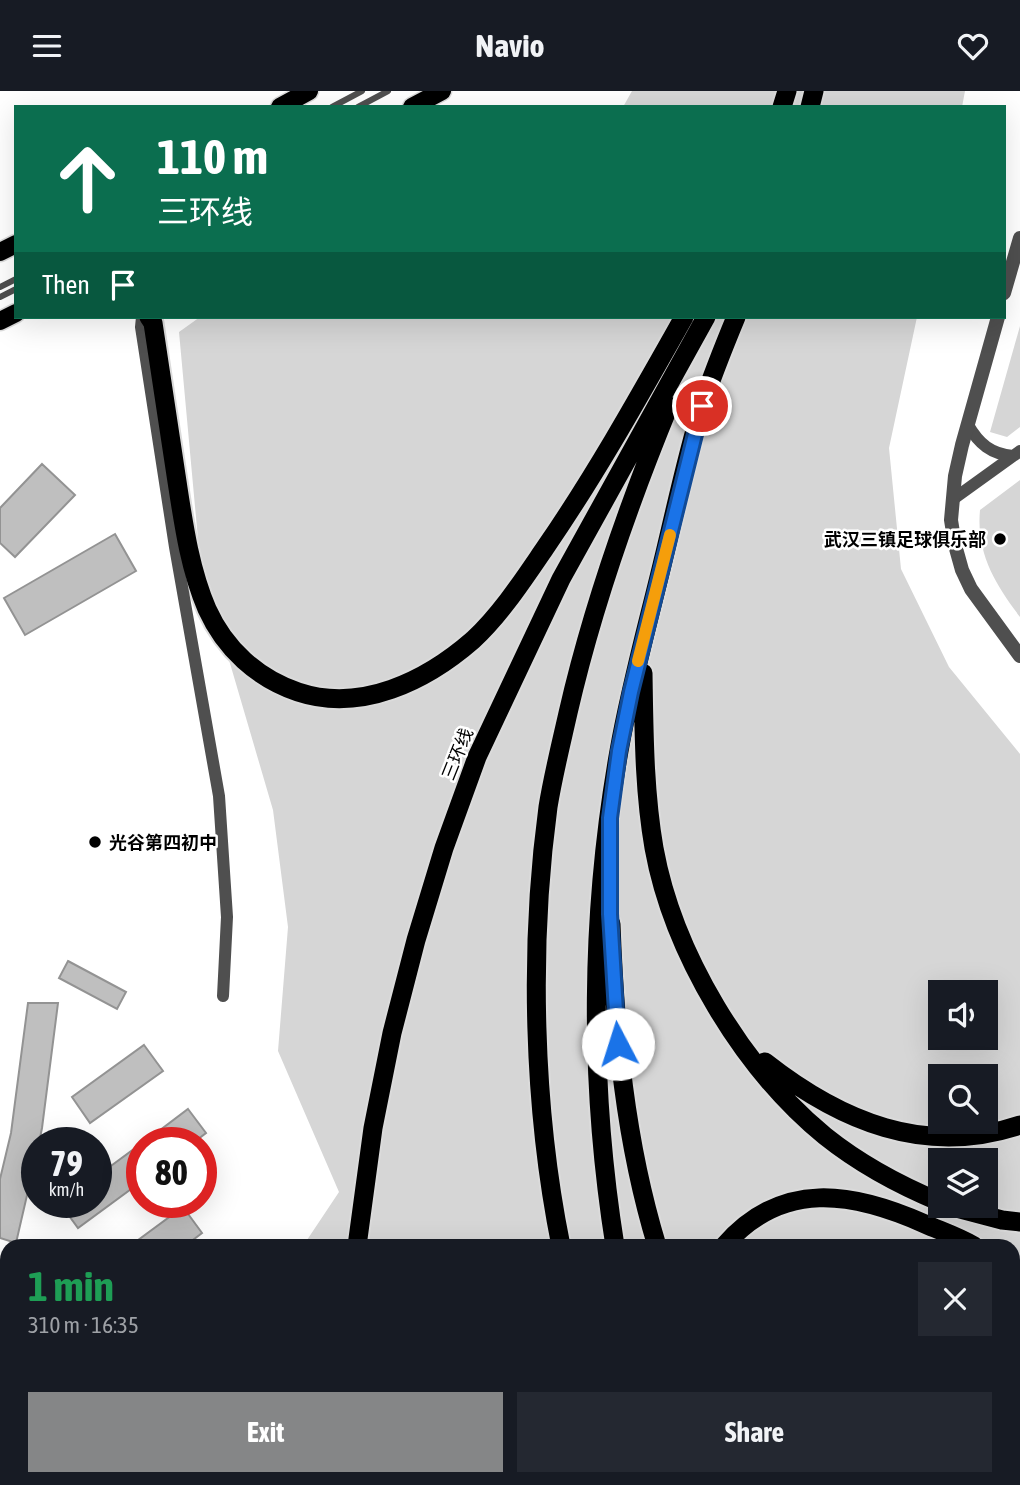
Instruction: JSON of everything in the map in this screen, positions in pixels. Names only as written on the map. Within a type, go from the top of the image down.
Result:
[{"type":"highway","points":[[150,319],[187,541],[208,611],[237,655],[258,673],[282,686],[308,695],[335,699],[389,691],[419,678],[473,639],[498,613],[555,534],[608,452],[683,319]]},
{"type":"highway","points":[[614,1239],[605,1168],[597,1044],[599,935],[610,818],[619,751],[646,627],[702,406],[735,319]]},
{"type":"highway","points":[[560,1239],[545,1146],[539,1048],[537,965],[540,874],[549,804],[582,649],[626,513],[704,321]]},
{"type":"highway","name":"三环线","points":[[358,1239],[373,1128],[392,1033],[444,848],[477,757],[561,579],[704,321]]},
{"type":"highway","points":[[646,627],[643,672],[644,753],[655,851],[670,906],[689,954],[736,1037],[775,1086],[825,1136],[862,1163],[928,1197]]},
{"type":"highway","points":[[610,818],[610,914],[621,1069],[635,1162],[655,1239]]},
{"type":"highway","points":[[736,1037],[793,1084],[825,1104],[866,1123],[910,1135],[956,1138],[1001,1132],[1020,1125]]},
{"type":"highway","points":[[545,1146],[557,1194],[573,1239]]},
{"type":"highway","points":[[730,1239],[757,1216],[780,1205],[801,1199],[848,1198],[902,1213],[959,1239]]},
{"type":"highway","points":[[994,1218],[1020,1222]]},
{"type":"main road","points":[[284,105],[309,91]]},
{"type":"main road","points":[[416,105],[442,91]]},
{"type":"street","points":[[1006,286],[1020,238]]},
{"type":"street","points":[[142,319],[173,534],[219,796],[227,917],[223,996]]},
{"type":"street","points":[[997,319],[968,425],[952,500],[953,532],[962,570],[971,590],[1020,656]]},
{"type":"street","points":[[968,425],[983,446],[1002,455],[1017,453]]},
{"type":"street","points":[[952,500],[1017,453]]},
{"type":"lane","points":[[336,105],[362,91]]},
{"type":"lane","points":[[362,105],[388,91]]},
{"type":"shaded area","points":[[632,91],[965,91],[962,105],[624,105]]},
{"type":"shaded area","points":[[197,319],[917,319],[889,448],[901,569],[949,667],[1020,754],[1020,1239],[308,1239],[339,1192],[278,1051],[288,927],[273,810],[200,561],[179,332]]},
{"type":"shaded area","points":[[1020,326],[1020,427],[1007,437],[990,432]]},
{"type":"shaded area","name":"武汉三镇足球俱乐部","points":[[1020,480],[1020,617],[995,580],[984,554],[980,510]]},
{"type":"building","points":[[42,464],[75,495],[15,557],[0,543],[0,508]]},
{"type":"building","points":[[115,534],[136,571],[25,635],[4,598]]},
{"type":"building","points":[[68,961],[126,992],[117,1009],[59,978]]},
{"type":"building","points":[[28,1003],[58,1003],[42,1127],[21,1127],[22,1218],[17,1239],[0,1238],[0,1179],[11,1133]]},
{"type":"building","points":[[144,1045],[163,1071],[90,1123],[72,1097]]},
{"type":"building","points":[[188,1109],[202,1127],[164,1127]]},
{"type":"building","points":[[126,1155],[126,1193],[112,1203],[112,1165]]},
{"type":"building","points":[[71,1218],[92,1218],[78,1228]]},
{"type":"building","points":[[168,1218],[191,1218],[202,1233],[194,1239],[140,1239]]},
{"type":"slow traffic","points":[[638,661],[670,535]]},
{"type":"place","name":"武汉三镇足球俱乐部","points":[[1000,539]]},
{"type":"place","name":"光谷第四初中","points":[[95,842]]},
{"type":"route","points":[[618,1044],[610,914],[610,818],[619,751],[631,692],[702,406]]}]
